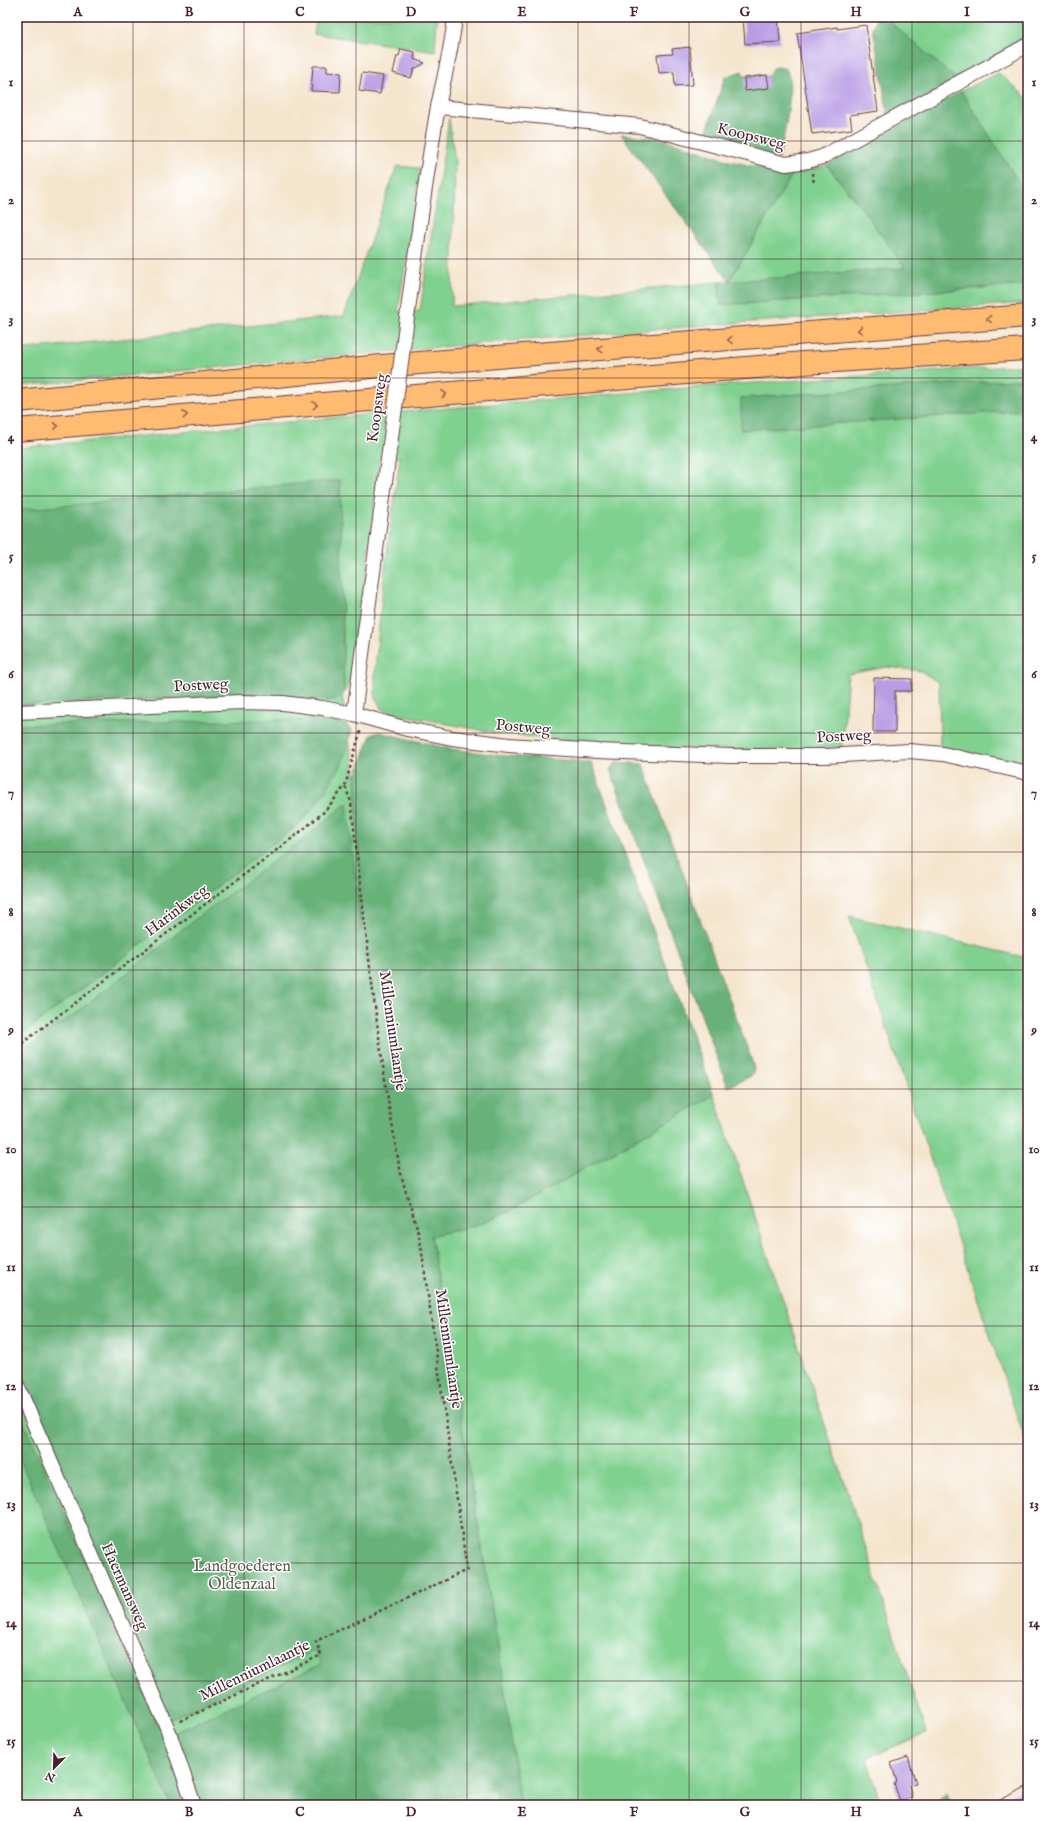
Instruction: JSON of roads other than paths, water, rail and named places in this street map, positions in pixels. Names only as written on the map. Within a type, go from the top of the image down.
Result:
[{"type":"highway","points":[[17,401],[381,366],[1028,316]]},
{"type":"highway","points":[[17,430],[804,363],[1028,349]]},
{"type":"street","name":"Koopsweg","points":[[359,715],[389,452],[408,310],[439,107],[453,38],[455,17]]},
{"type":"street","name":"Koopsweg","points":[[439,107],[640,126],[786,164],[808,161],[822,157],[1028,45]]},
{"type":"street","name":"Postweg","points":[[17,712],[241,702],[283,703],[359,715],[408,729],[452,738],[509,745],[597,751],[730,756],[826,756],[909,751],[943,754],[1028,773]]},
{"type":"street","name":"Haermansweg","points":[[17,1385],[167,1727],[194,1805]]},
{"type":"park label","name":"Landgoederen Oldenzaal","points":[[242,1576]]}]
